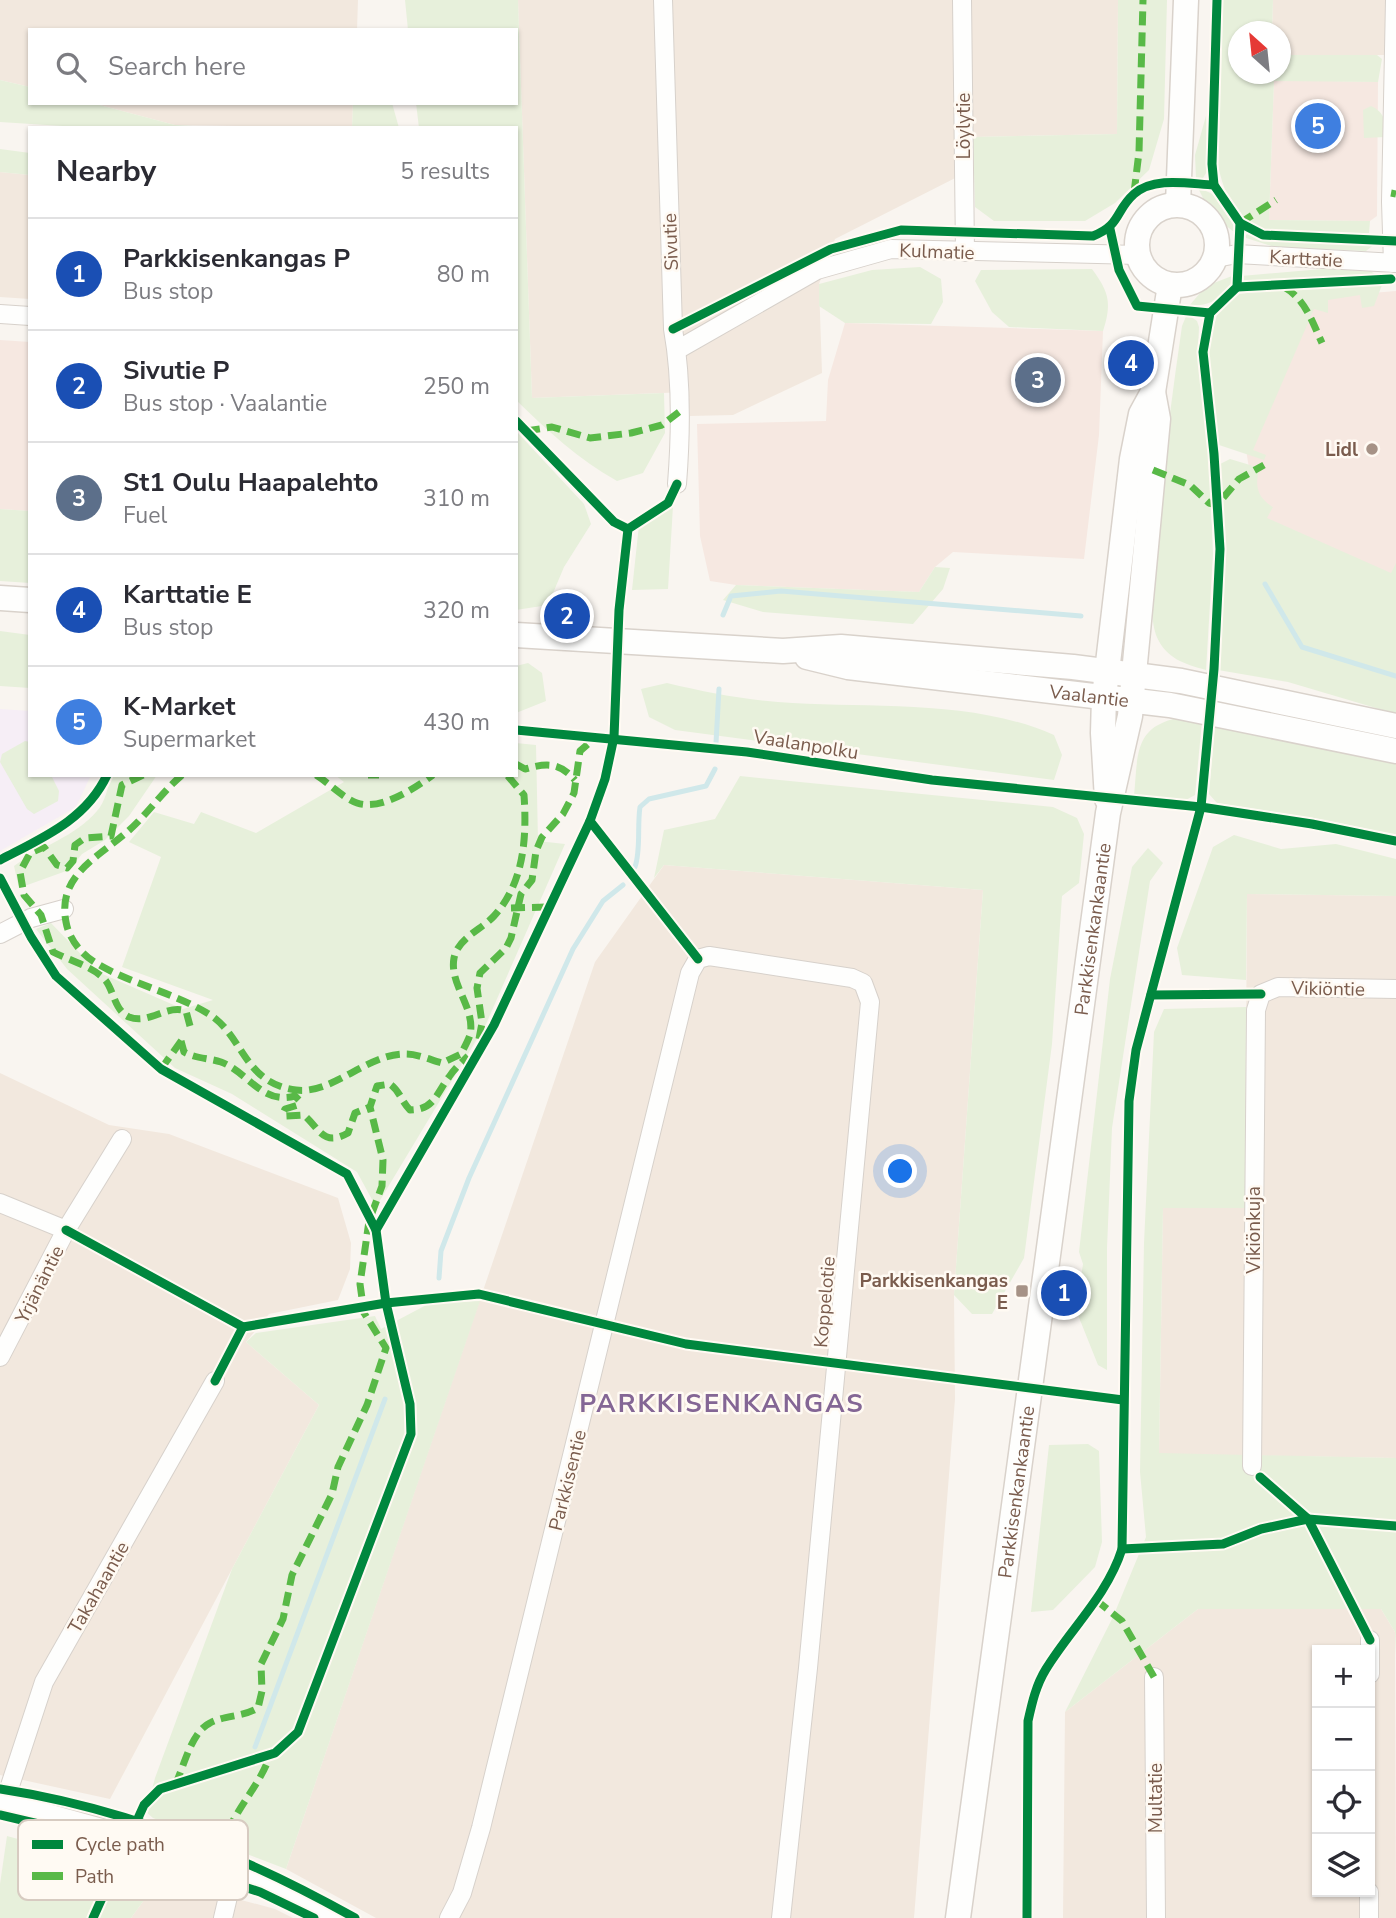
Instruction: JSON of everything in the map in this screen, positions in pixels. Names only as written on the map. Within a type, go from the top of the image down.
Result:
[{"type":"main road","points":[[1178,204],[1186,0]]},
{"type":"main road","points":[[1178,204],[1202,212],[1214,227],[1219,244],[1216,258],[1207,273],[1194,282],[1170,285],[1153,278],[1138,255],[1137,240],[1143,222],[1159,208],[1178,204]]},
{"type":"main road","name":"Parkkisenkankaantie","points":[[958,1918],[1108,813],[1124,753],[1132,700],[1158,419],[1153,392],[1170,285]]},
{"type":"main road","name":"Parkkisenkankaantie","points":[[1108,813],[1102,733],[1104,696],[1132,459],[1141,414],[1153,392]]},
{"type":"main road","points":[[0,598],[28,600]]},
{"type":"main road","name":"Vaalantie","points":[[518,635],[783,651],[841,647],[1107,671],[1135,674],[1396,726]]},
{"type":"main road","name":"Vaalantie","points":[[783,651],[848,667],[1132,700],[1396,751]]},
{"type":"main road","points":[[2,1804],[64,1820]]},
{"type":"main road","points":[[248,1877],[281,1890],[334,1918]]},
{"type":"street","name":"Sivutie","points":[[663,0],[673,329],[677,350],[680,444],[677,484]]},
{"type":"street","name":"Löylytie","points":[[962,0],[965,252]]},
{"type":"street","points":[[1394,263],[1391,202],[1395,0]]},
{"type":"street","name":"Kulmatie","points":[[677,350],[817,270],[891,249],[1138,255]]},
{"type":"street","name":"Karttatie","points":[[1216,258],[1237,254],[1394,263]]},
{"type":"street","points":[[0,314],[28,316]]},
{"type":"street","points":[[0,934],[31,918],[64,909]]},
{"type":"street","name":"Koppelotie","points":[[698,959],[709,956],[852,978],[863,983],[870,1002],[808,1668],[781,1918]]},
{"type":"street","name":"Parkkisentie","points":[[449,1918],[462,1893],[481,1828],[637,1184],[690,973],[698,959]]},
{"type":"street","name":"Vikiöntie","points":[[1261,995],[1278,987],[1396,989]]},
{"type":"street","name":"Vikiönkuja","points":[[1252,1466],[1256,1023],[1261,995]]},
{"type":"street","name":"Yrjänäntie","points":[[0,1357],[66,1230],[122,1139]]},
{"type":"street","points":[[0,1203],[66,1230]]},
{"type":"street","name":"Takahaantie","points":[[2,1804],[44,1682],[215,1381]]},
{"type":"street","points":[[1370,1640],[1370,1645]]},
{"type":"street","name":"Multatie","points":[[1154,1677],[1156,1918]]},
{"type":"street","points":[[1369,1897],[1369,1918]]},
{"type":"street","points":[[223,1918],[227,1900]]},
{"type":"shaded area","points":[[0,0],[358,0],[357,28],[28,28],[28,87],[0,80]]},
{"type":"shaded area","points":[[518,0],[1118,0],[1117,134],[973,137],[973,169],[835,239],[819,284],[822,373],[733,415],[690,416],[688,392],[532,398]]},
{"type":"shaded area","points":[[1273,0],[1396,0],[1396,55],[1291,55],[1291,21],[1272,21]]},
{"type":"shaded area","points":[[1291,80],[1378,82],[1377,216],[1370,221],[1269,220],[1274,84],[1291,84]]},
{"type":"shaded area","points":[[100,105],[353,105],[352,126],[175,125]]},
{"type":"shaded area","points":[[0,172],[28,175],[28,299],[0,297]]},
{"type":"shaded area","points":[[1396,291],[1396,584],[1257,519],[1245,443],[1300,299]]},
{"type":"shaded area","points":[[845,323],[1103,331],[1099,435],[1084,559],[953,552],[935,567],[919,592],[736,585],[710,581],[700,536],[697,424],[826,421],[828,380]]},
{"type":"shaded area","points":[[0,340],[28,342],[28,511],[0,509]]},
{"type":"shaded area","points":[[0,709],[28,711],[28,777],[90,777],[76,807],[0,851]]},
{"type":"shaded area","points":[[664,865],[983,890],[954,1295],[955,1399],[914,1918],[376,1918],[286,1869],[595,962]]},
{"type":"shaded area","points":[[1247,894],[1396,896],[1396,1458],[1159,1454],[1163,1207],[1245,1208]]},
{"type":"shaded area","points":[[0,1073],[109,1125],[169,1134],[338,1198],[351,1243],[350,1269],[338,1300],[269,1314],[246,1342],[319,1405],[110,1799],[0,1775]]},
{"type":"shaded area","points":[[1198,1609],[1381,1609],[1395,1632],[1396,1918],[1063,1918],[1065,1712]]},
{"type":"shaded area","points":[[144,1900],[242,1900],[275,1909],[293,1918],[131,1918]]},
{"type":"green space","points":[[405,0],[518,0],[532,398],[664,393],[665,433],[643,473],[617,481],[576,454],[518,402],[518,126],[419,126],[416,105],[518,105],[518,28],[408,28]]},
{"type":"green space","points":[[1118,0],[1167,0],[1164,119],[1149,170],[1115,203],[1085,221],[994,221],[975,207],[973,137],[1117,134]]},
{"type":"green space","points":[[1220,0],[1273,0],[1272,21],[1228,21],[1228,84],[1274,84],[1269,220],[1370,221],[1369,233],[1280,233],[1257,227],[1237,211],[1224,187],[1217,157],[1214,89]]},
{"type":"green space","points":[[1291,55],[1377,55],[1382,59],[1378,82],[1291,81]]},
{"type":"green space","points":[[0,80],[28,87],[28,105],[100,105],[175,125],[193,126],[63,126],[0,122]]},
{"type":"green space","points":[[353,105],[393,105],[398,126],[352,126]]},
{"type":"green space","points":[[1371,106],[1379,111],[1384,119],[1385,137],[1364,138],[1363,110]]},
{"type":"green space","points":[[1206,116],[1208,170],[1201,181],[1196,178],[1195,155]]},
{"type":"green space","points":[[0,149],[28,153],[28,175],[0,172]]},
{"type":"green space","points":[[1199,190],[1212,194],[1224,205],[1234,232],[1211,214]]},
{"type":"green space","points":[[1249,233],[1275,241],[1376,243],[1366,251],[1274,247],[1243,237]]},
{"type":"green space","points":[[920,267],[941,279],[943,302],[931,324],[845,323],[819,306],[819,284],[872,270]]},
{"type":"green space","points":[[1092,269],[1107,298],[1103,331],[1009,327],[992,312],[975,281],[981,270]]},
{"type":"green space","points":[[1322,269],[1370,271],[1380,277],[1245,282],[1241,276]]},
{"type":"green space","points":[[1232,276],[1231,284],[1223,295],[1211,302],[1189,306],[1206,286]]},
{"type":"green space","points":[[1382,285],[1374,306],[1362,308],[1360,295],[1328,300],[1328,313],[1314,309],[1253,450],[1266,455],[1264,460],[1219,445],[1208,347],[1217,315],[1226,305],[1239,294],[1295,287]]},
{"type":"green space","points":[[1187,314],[1197,321],[1199,327],[1198,350],[1209,453],[1213,554],[1206,670],[1170,655],[1156,635],[1152,616],[1167,440],[1182,326]]},
{"type":"green space","points":[[518,433],[584,504],[591,524],[564,567],[548,605],[518,610]]},
{"type":"green space","points":[[1230,459],[1260,468],[1258,490],[1263,499],[1273,507],[1267,518],[1391,573],[1396,563],[1396,714],[1288,682],[1218,670],[1224,552],[1220,464]]},
{"type":"green space","points":[[673,506],[668,589],[632,590],[639,525]]},
{"type":"green space","points":[[0,509],[28,511],[28,583],[0,581]]},
{"type":"green space","points":[[935,567],[950,568],[943,589],[913,624],[763,612],[723,600],[736,585],[919,592]]},
{"type":"green space","points":[[0,631],[28,635],[28,688],[0,686]]},
{"type":"green space","points":[[528,663],[542,673],[546,701],[518,712],[518,666]]},
{"type":"green space","points":[[667,683],[764,701],[918,707],[988,715],[1022,723],[1054,735],[1062,755],[1054,780],[675,730],[649,717],[641,689]]},
{"type":"green space","points":[[1178,718],[1202,721],[1195,795],[1184,801],[1134,796],[1138,757],[1145,736],[1163,722]]},
{"type":"green space","points":[[1215,724],[1396,760],[1396,835],[1326,820],[1217,803],[1209,794]]},
{"type":"green space","points":[[28,742],[28,777],[52,777],[59,791],[58,801],[34,814],[27,809],[0,762],[2,754]]},
{"type":"green space","points":[[518,743],[536,745],[538,841],[565,844],[486,1024],[376,1207],[357,1172],[232,1094],[175,1068],[67,969],[36,929],[51,923],[98,972],[183,1009],[213,1000],[122,967],[161,857],[129,842],[154,812],[194,824],[201,812],[256,833],[344,782],[338,777],[518,777]]},
{"type":"green space","points":[[740,776],[1053,807],[1077,818],[1084,834],[1079,883],[1062,896],[1052,1044],[1024,1258],[992,1314],[972,1314],[954,1295],[983,890],[664,865],[654,878],[664,830],[715,819]]},
{"type":"green space","points":[[111,777],[156,777],[129,816],[105,840],[82,854],[69,870],[19,888],[14,866],[88,820],[102,804]]},
{"type":"green space","points":[[1234,835],[1281,849],[1336,844],[1396,859],[1396,896],[1247,894],[1246,980],[1182,975],[1177,948],[1213,847]]},
{"type":"green space","points":[[1148,848],[1163,863],[1150,881],[1112,1128],[1107,1248],[1107,1370],[1098,1365],[1076,1310],[1083,1264],[1079,1252],[1110,979],[1132,867]]},
{"type":"green space","points":[[1246,1007],[1245,1208],[1163,1208],[1159,1453],[1396,1458],[1396,1657],[1395,1632],[1381,1609],[1198,1609],[1065,1712],[1113,1617],[1146,1537],[1140,1472],[1144,1243],[1154,1032],[1164,1009]]},
{"type":"green space","points":[[480,1301],[286,1869],[248,1854],[248,1820],[153,1818],[146,1812],[155,1778],[232,1569],[319,1405],[246,1342],[256,1333],[375,1316],[381,1329],[430,1303]]},
{"type":"green space","points":[[1088,1444],[1099,1451],[1102,1542],[1095,1567],[1053,1610],[1031,1612],[1049,1445]]},
{"type":"green space","points":[[7,1836],[18,1839],[18,1900],[144,1900],[131,1918],[0,1918],[0,1884]]},
{"type":"waterway","points":[[1265,584],[1302,647],[1396,676]]},
{"type":"waterway","points":[[723,615],[731,596],[781,591],[1081,616]]},
{"type":"waterway","points":[[716,743],[719,689]]},
{"type":"waterway","points":[[635,867],[640,807],[649,799],[706,786],[715,769]]},
{"type":"waterway","points":[[439,1278],[441,1251],[469,1178],[573,949],[603,901],[623,885]]},
{"type":"waterway","points":[[255,1747],[385,1399]]},
{"type":"marked path","points":[[1134,193],[1139,152],[1143,0]]},
{"type":"marked path","points":[[1391,193],[1396,194]]},
{"type":"marked path","points":[[1240,223],[1276,200]]},
{"type":"marked path","points":[[1284,287],[1303,304],[1322,343]]},
{"type":"marked path","points":[[526,431],[552,427],[590,438],[631,433],[662,425],[679,412]]},
{"type":"marked path","points":[[1153,470],[1190,485],[1209,503],[1217,505],[1239,479],[1264,465]]},
{"type":"marked path","points":[[479,1039],[482,1023],[477,988],[480,973],[506,948],[511,938],[521,894],[532,880],[536,851],[542,837],[563,814],[574,793],[580,751],[595,738]]},
{"type":"marked path","points":[[518,765],[525,769],[546,765],[558,767],[575,780]]},
{"type":"marked path","points":[[139,777],[122,785],[111,836],[85,838],[75,845],[73,861],[67,868],[57,865],[44,847],[30,853],[20,872],[24,895],[41,915],[53,952],[101,976],[109,985],[124,1014],[136,1019],[171,1010],[186,1011],[190,1026]]},
{"type":"marked path","points":[[180,777],[127,832],[92,860],[73,880],[65,906],[70,934],[81,951],[109,970],[207,1013],[229,1033],[245,1057],[265,1078],[278,1086],[296,1090],[310,1090],[337,1081],[392,1055],[410,1054],[442,1063],[461,1054],[470,1035],[471,1025],[455,978],[453,968],[456,951],[489,921],[504,903],[517,875],[524,843],[524,795],[509,777]]},
{"type":"marked path","points":[[319,777],[347,798],[366,805],[397,797],[430,777]]},
{"type":"marked path","points":[[511,908],[548,907]]},
{"type":"marked path","points":[[161,1069],[184,1037]]},
{"type":"marked path","points":[[181,1041],[184,1052],[221,1062],[264,1092],[283,1098],[295,1096],[299,1100],[298,1105],[285,1109],[283,1113],[286,1116],[304,1115],[327,1137],[340,1137],[348,1133],[355,1113],[370,1107]]},
{"type":"marked path","points":[[175,1785],[193,1742],[203,1728],[216,1720],[258,1708],[262,1691],[261,1664],[283,1619],[292,1575],[332,1494],[338,1467],[367,1405],[386,1348],[364,1313],[360,1284],[369,1221],[382,1186],[383,1160],[370,1107],[377,1086],[390,1084],[410,1110],[418,1109],[434,1100],[453,1071],[468,1056]]},
{"type":"marked path","points":[[1096,1600],[1122,1621],[1154,1677]]},
{"type":"marked path","points":[[234,1820],[259,1780],[270,1755]]},
{"type":"cycle path","points":[[1027,1918],[1028,1721],[1031,1708],[1046,1669],[1098,1597],[1122,1549],[1129,1101],[1136,1050],[1201,807],[1214,669],[1220,549],[1214,454],[1203,352],[1210,313],[1237,287],[1240,223],[1214,185],[1212,164],[1217,0]]},
{"type":"cycle path","points":[[673,329],[831,249],[901,230],[1093,236],[1109,227],[1128,200],[1142,188],[1172,182],[1214,185]]},
{"type":"cycle path","points":[[1240,223],[1263,235],[1396,241]]},
{"type":"cycle path","points":[[1110,229],[1119,270],[1137,306],[1210,313]]},
{"type":"cycle path","points":[[1237,287],[1391,279]]},
{"type":"cycle path","points":[[518,423],[614,522],[628,529]]},
{"type":"cycle path","points":[[137,1820],[144,1805],[160,1789],[275,1753],[298,1732],[411,1434],[410,1404],[386,1303],[376,1230],[494,1025],[590,821],[605,779],[614,737],[619,610],[628,529],[668,503],[677,484]]},
{"type":"cycle path","name":"Vaalanpolku","points":[[518,730],[747,752],[932,780],[1201,807],[1312,824],[1396,841]]},
{"type":"cycle path","points":[[0,860],[47,835],[75,816],[98,791],[106,777]]},
{"type":"cycle path","points":[[590,821],[698,959]]},
{"type":"cycle path","points":[[0,878],[31,937],[56,976],[161,1069],[347,1174],[376,1230]]},
{"type":"cycle path","points":[[1151,995],[1261,994]]},
{"type":"cycle path","points":[[66,1230],[243,1327],[215,1381]]},
{"type":"cycle path","points":[[243,1327],[386,1303],[479,1294],[686,1344],[1123,1400]]},
{"type":"cycle path","points":[[1260,1477],[1308,1519],[1370,1640]]},
{"type":"cycle path","points":[[1122,1549],[1223,1544],[1261,1529],[1308,1519],[1396,1526]]},
{"type":"cycle path","points":[[0,1789],[47,1797],[132,1820]]},
{"type":"cycle path","points":[[0,1815],[22,1820]]},
{"type":"cycle path","points":[[248,1864],[355,1918]]},
{"type":"cycle path","points":[[248,1888],[314,1918]]},
{"type":"cycle path","points":[[93,1918],[101,1900]]},
{"type":"place","name":"K-Market","points":[[1318,126]]},
{"type":"place","name":"Karttatie E","points":[[1131,363]]},
{"type":"place","name":"St1 Oulu Haapalehto","points":[[1038,380]]},
{"type":"place","name":"Lidl","points":[[1372,449]]},
{"type":"place","name":"Sivutie P","points":[[567,616]]},
{"type":"place","name":"Parkkisenkangas E","points":[[1022,1291]]},
{"type":"place","name":"Parkkisenkangas P","points":[[1064,1293]]},
{"type":"district","name":"PARKKISENKANGAS","points":[[722,1403]]}]
